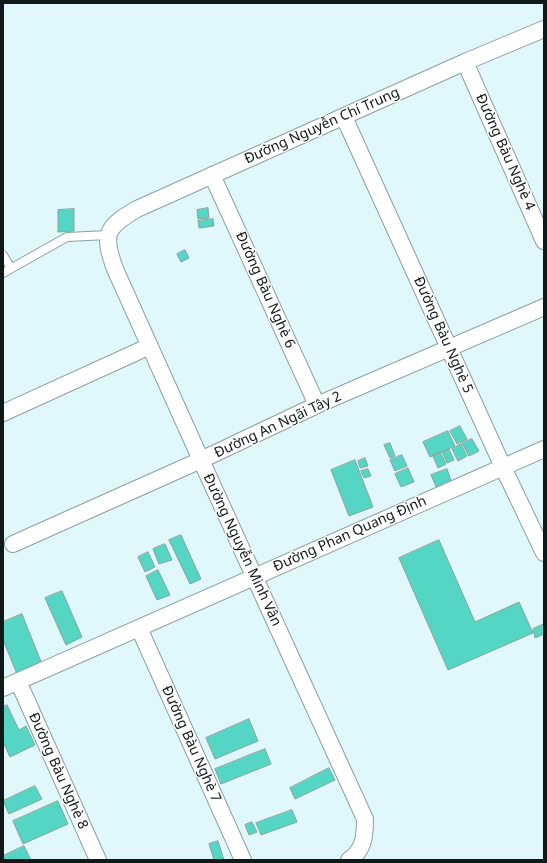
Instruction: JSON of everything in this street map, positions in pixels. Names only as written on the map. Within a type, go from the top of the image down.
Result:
[{"type":"street","name":"Đường Nguyễn Chí Trung","points":[[108,235],[122,218],[138,209],[465,62],[544,29]]},
{"type":"street","name":"Đường Bàu Nghè 4","points":[[465,62],[544,241]]},
{"type":"street","name":"Đường Bàu Nghè 5","points":[[344,117],[503,467],[544,553]]},
{"type":"street","name":"Đường Bàu Nghè 6","points":[[212,175],[317,406]]},
{"type":"street","name":"Đường Nguyễn Minh Vân","points":[[108,235],[107,246],[110,254],[150,346],[365,819],[365,834],[362,846],[349,860]]},
{"type":"street","name":"Đường An Ngãi Tây 2","points":[[13,544],[201,460],[317,406],[544,307]]},
{"type":"street","points":[[3,413],[150,346]]},
{"type":"street","name":"Đường Phan Quang Định","points":[[3,688],[544,448]]},
{"type":"street","name":"Đường Bàu Nghè 7","points":[[139,628],[243,860]]},
{"type":"street","name":"Đường Bàu Nghè 8","points":[[18,681],[98,860]]},
{"type":"lane","points":[[3,273],[68,237],[108,235]]},
{"type":"lane","points":[[3,255],[11,268]]},
{"type":"building","points":[[208,208],[209,218],[198,219],[197,210]]},
{"type":"building","points":[[74,209],[74,231],[58,232],[58,210]]},
{"type":"building","points":[[213,219],[214,226],[199,228],[198,221]]},
{"type":"building","points":[[185,250],[189,258],[181,262],[177,254]]},
{"type":"building","points":[[460,426],[467,439],[457,444],[450,431]]},
{"type":"building","points":[[448,431],[455,446],[430,457],[423,442]]},
{"type":"building","points":[[472,439],[479,451],[469,456],[462,443]]},
{"type":"building","points":[[390,443],[395,456],[390,458],[384,445]]},
{"type":"building","points":[[461,444],[467,456],[458,461],[452,449]]},
{"type":"building","points":[[449,449],[454,460],[447,463],[442,452]]},
{"type":"building","points":[[440,452],[446,464],[438,468],[433,456]]},
{"type":"building","points":[[402,455],[407,466],[395,471],[390,460]]},
{"type":"building","points":[[365,458],[368,466],[360,468],[358,461]]},
{"type":"building","points":[[355,460],[373,507],[349,516],[331,470]]},
{"type":"building","points":[[408,468],[414,482],[401,487],[395,474]]},
{"type":"building","points":[[368,469],[371,476],[364,478],[361,471]]},
{"type":"building","points":[[447,469],[452,483],[437,489],[431,475]]},
{"type":"building","points":[[181,535],[201,579],[190,584],[169,540]]},
{"type":"building","points":[[439,540],[475,622],[519,602],[533,633],[448,670],[399,558]]},
{"type":"building","points":[[165,544],[172,560],[159,564],[153,549]]},
{"type":"building","points":[[148,552],[155,567],[145,572],[138,557]]},
{"type":"building","points":[[158,570],[170,595],[157,600],[146,576]]},
{"type":"building","points":[[62,591],[82,637],[66,645],[45,598]]},
{"type":"building","points":[[22,614],[42,664],[17,674],[3,640],[3,622]]},
{"type":"building","points":[[544,624],[544,634],[535,638],[533,629]]},
{"type":"building","points":[[7,705],[19,730],[26,726],[35,745],[10,757],[3,742],[3,707]]},
{"type":"building","points":[[249,719],[258,741],[215,759],[206,738]]},
{"type":"building","points":[[265,749],[271,764],[221,784],[215,769]]},
{"type":"building","points":[[329,768],[335,780],[295,799],[290,788]]},
{"type":"building","points":[[35,786],[42,799],[9,814],[3,801]]},
{"type":"building","points":[[58,801],[68,824],[23,844],[13,821]]},
{"type":"building","points":[[292,810],[297,822],[261,835],[256,823]]},
{"type":"building","points":[[252,822],[257,832],[249,835],[245,825]]},
{"type":"building","points":[[218,841],[224,860],[214,860],[209,844]]},
{"type":"building","points":[[24,846],[31,860],[3,860],[3,856]]}]
